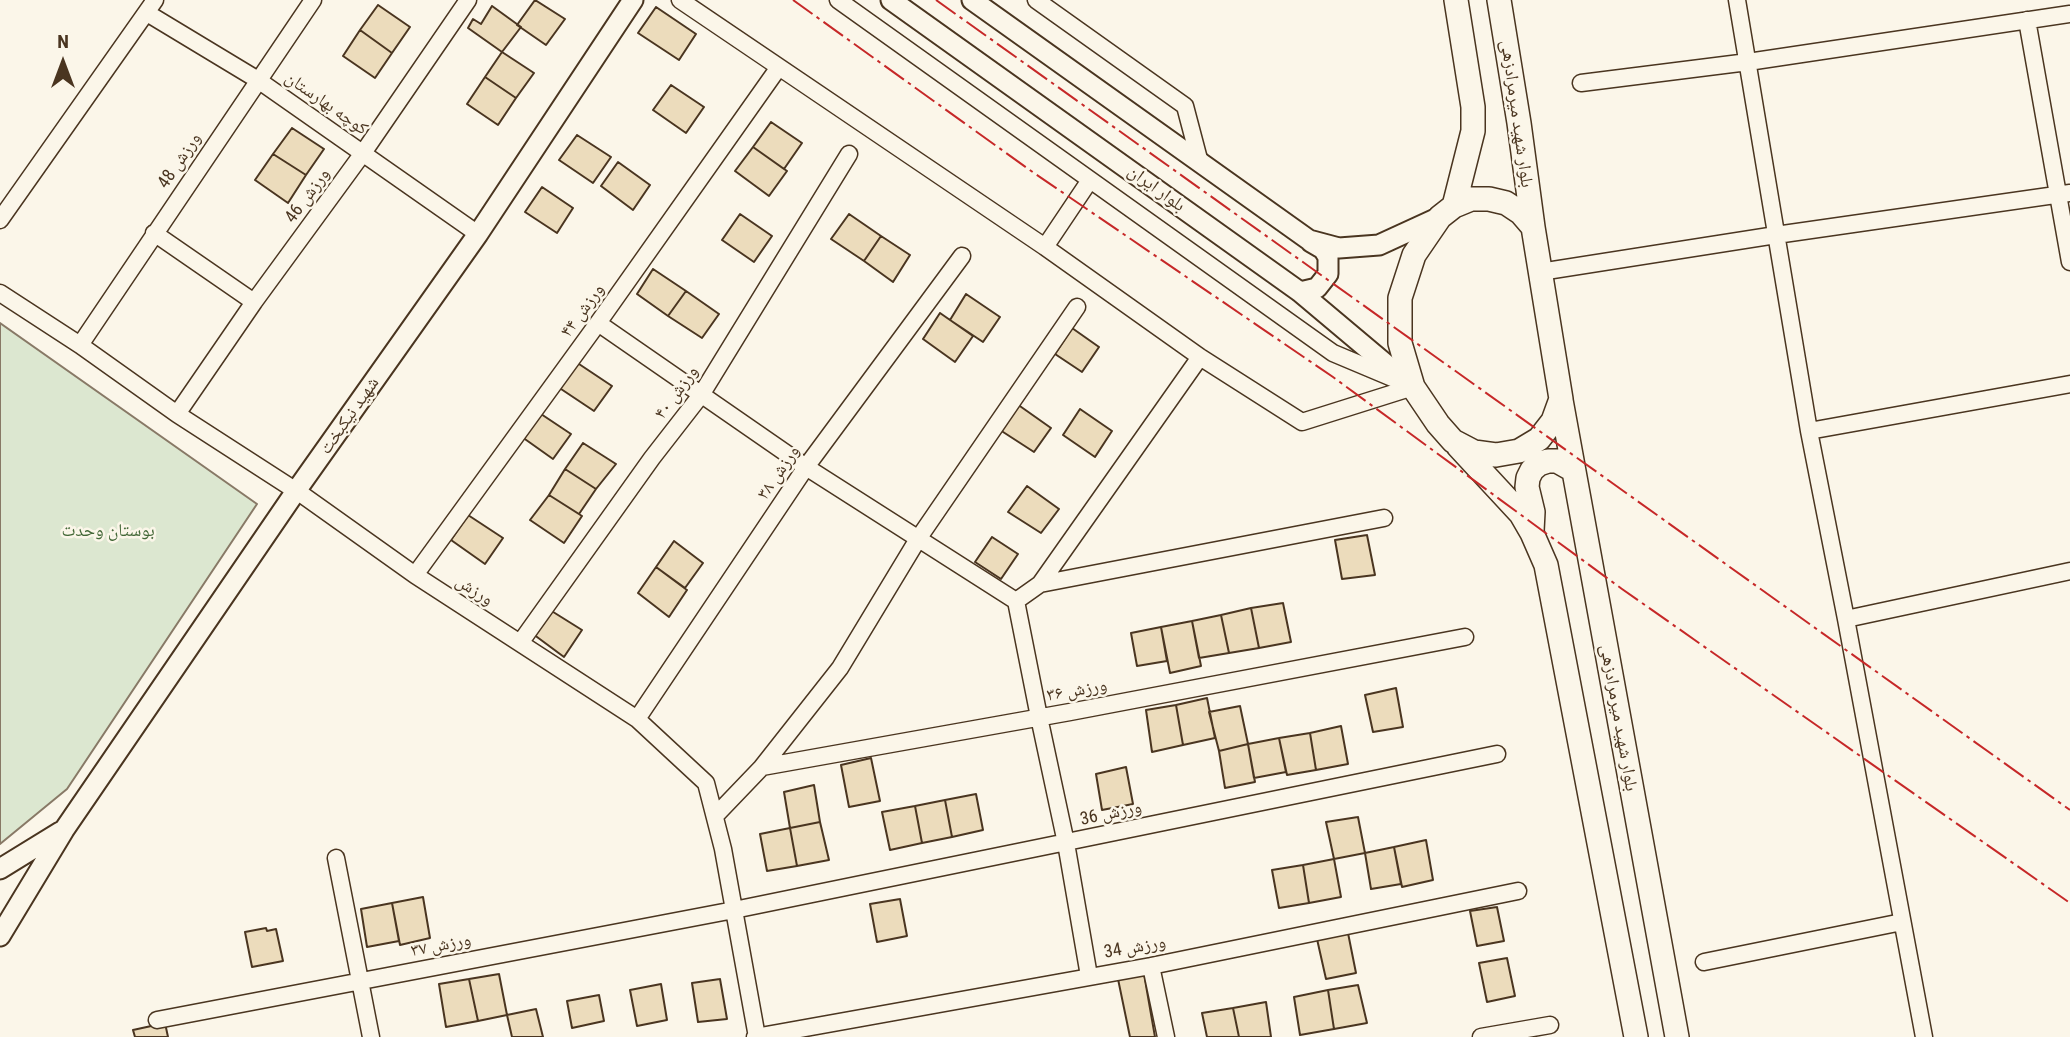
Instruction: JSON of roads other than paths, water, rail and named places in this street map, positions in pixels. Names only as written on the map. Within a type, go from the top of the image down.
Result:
[{"type":"main road","points":[[1456,0],[1473,107],[1473,131],[1447,212],[1414,255],[1400,298],[1399,343],[1413,387],[1438,424],[1521,514],[1546,565],[1636,1037]]},
{"type":"main road","name":"بلوار شهید میرمرادزهی","points":[[1499,0],[1533,228]]},
{"type":"main road","points":[[1447,212],[1471,199],[1489,198],[1521,213],[1533,228],[1560,399],[1553,421],[1539,439],[1519,451],[1485,454],[1474,452],[1453,441]]},
{"type":"main road","name":"بلوار شهید میرمرادزهی","points":[[1560,399],[1677,1037]]},
{"type":"main road","points":[[1532,533],[1533,512],[1527,487],[1532,470],[1548,461],[1557,461],[1573,470]]},
{"type":"street","name":"ورزش 48","points":[[80,345],[313,0]]},
{"type":"street","name":"ورزش 46","points":[[177,414],[468,0]]},
{"type":"street","name":"شهید نیکبخت","points":[[0,936],[64,830],[296,491],[478,234],[633,0]]},
{"type":"street","points":[[680,0],[1045,247],[1200,356],[1303,422],[1413,387]]},
{"type":"street","points":[[838,0],[1333,353],[1413,387]]},
{"type":"street","name":"بلوار ایران","points":[[891,0],[1300,292],[1413,387]]},
{"type":"street","points":[[972,0],[1324,249],[1329,266],[1328,275],[1317,288],[1300,292]]},
{"type":"street","points":[[1036,0],[1185,106],[1200,163]]},
{"type":"street","points":[[1737,0],[1809,431],[1924,1037]]},
{"type":"street","name":"کوچه بهارستان","points":[[151,6],[478,234]]},
{"type":"street","points":[[0,220],[151,6]]},
{"type":"street","points":[[1581,83],[1748,62],[2070,14]]},
{"type":"street","points":[[2027,20],[2064,194],[2070,262]]},
{"type":"street","name":"ورزش ۴۴","points":[[415,575],[779,67]]},
{"type":"street","name":"ورزش ۴۰","points":[[520,643],[652,458],[701,395],[849,154]]},
{"type":"street","points":[[1045,247],[1090,180]]},
{"type":"street","points":[[1540,272],[2064,194]]},
{"type":"street","points":[[1309,240],[1339,248],[1379,245],[1447,212]]},
{"type":"street","points":[[154,233],[254,302]]},
{"type":"street","name":"ورزش ۳۸","points":[[637,719],[806,467],[962,256]]},
{"type":"street","name":"ورزش","points":[[0,293],[80,345],[177,414],[296,491],[415,575],[637,719],[706,783],[716,816],[757,1037]]},
{"type":"street","points":[[716,816],[762,767],[840,668],[918,539],[1077,307]]},
{"type":"street","points":[[598,323],[806,467],[1016,601],[1066,843],[1089,976]]},
{"type":"street","points":[[1016,601],[1040,584],[1200,356]]},
{"type":"street","points":[[1809,431],[2070,384]]},
{"type":"street","points":[[1040,584],[1384,518]]},
{"type":"street","points":[[1846,619],[2070,571]]},
{"type":"street","name":"ورزش ۳۶","points":[[762,767],[1465,637]]},
{"type":"street","name":"ورزش 36","points":[[734,910],[1497,754]]},
{"type":"street","points":[[0,869],[64,830]]},
{"type":"street","points":[[336,858],[371,1037]]},
{"type":"street","name":"ورزش 34","points":[[757,1037],[1151,966],[1518,891]]},
{"type":"street","name":"ورزش ۳۷","points":[[157,1020],[734,910]]},
{"type":"street","points":[[1704,962],[1902,922]]},
{"type":"street","points":[[1151,966],[1166,1037]]},
{"type":"street","points":[[1481,1037],[1550,1025]]},
{"type":"park label","name":"بوستان وحدت","points":[[108,531]]}]
